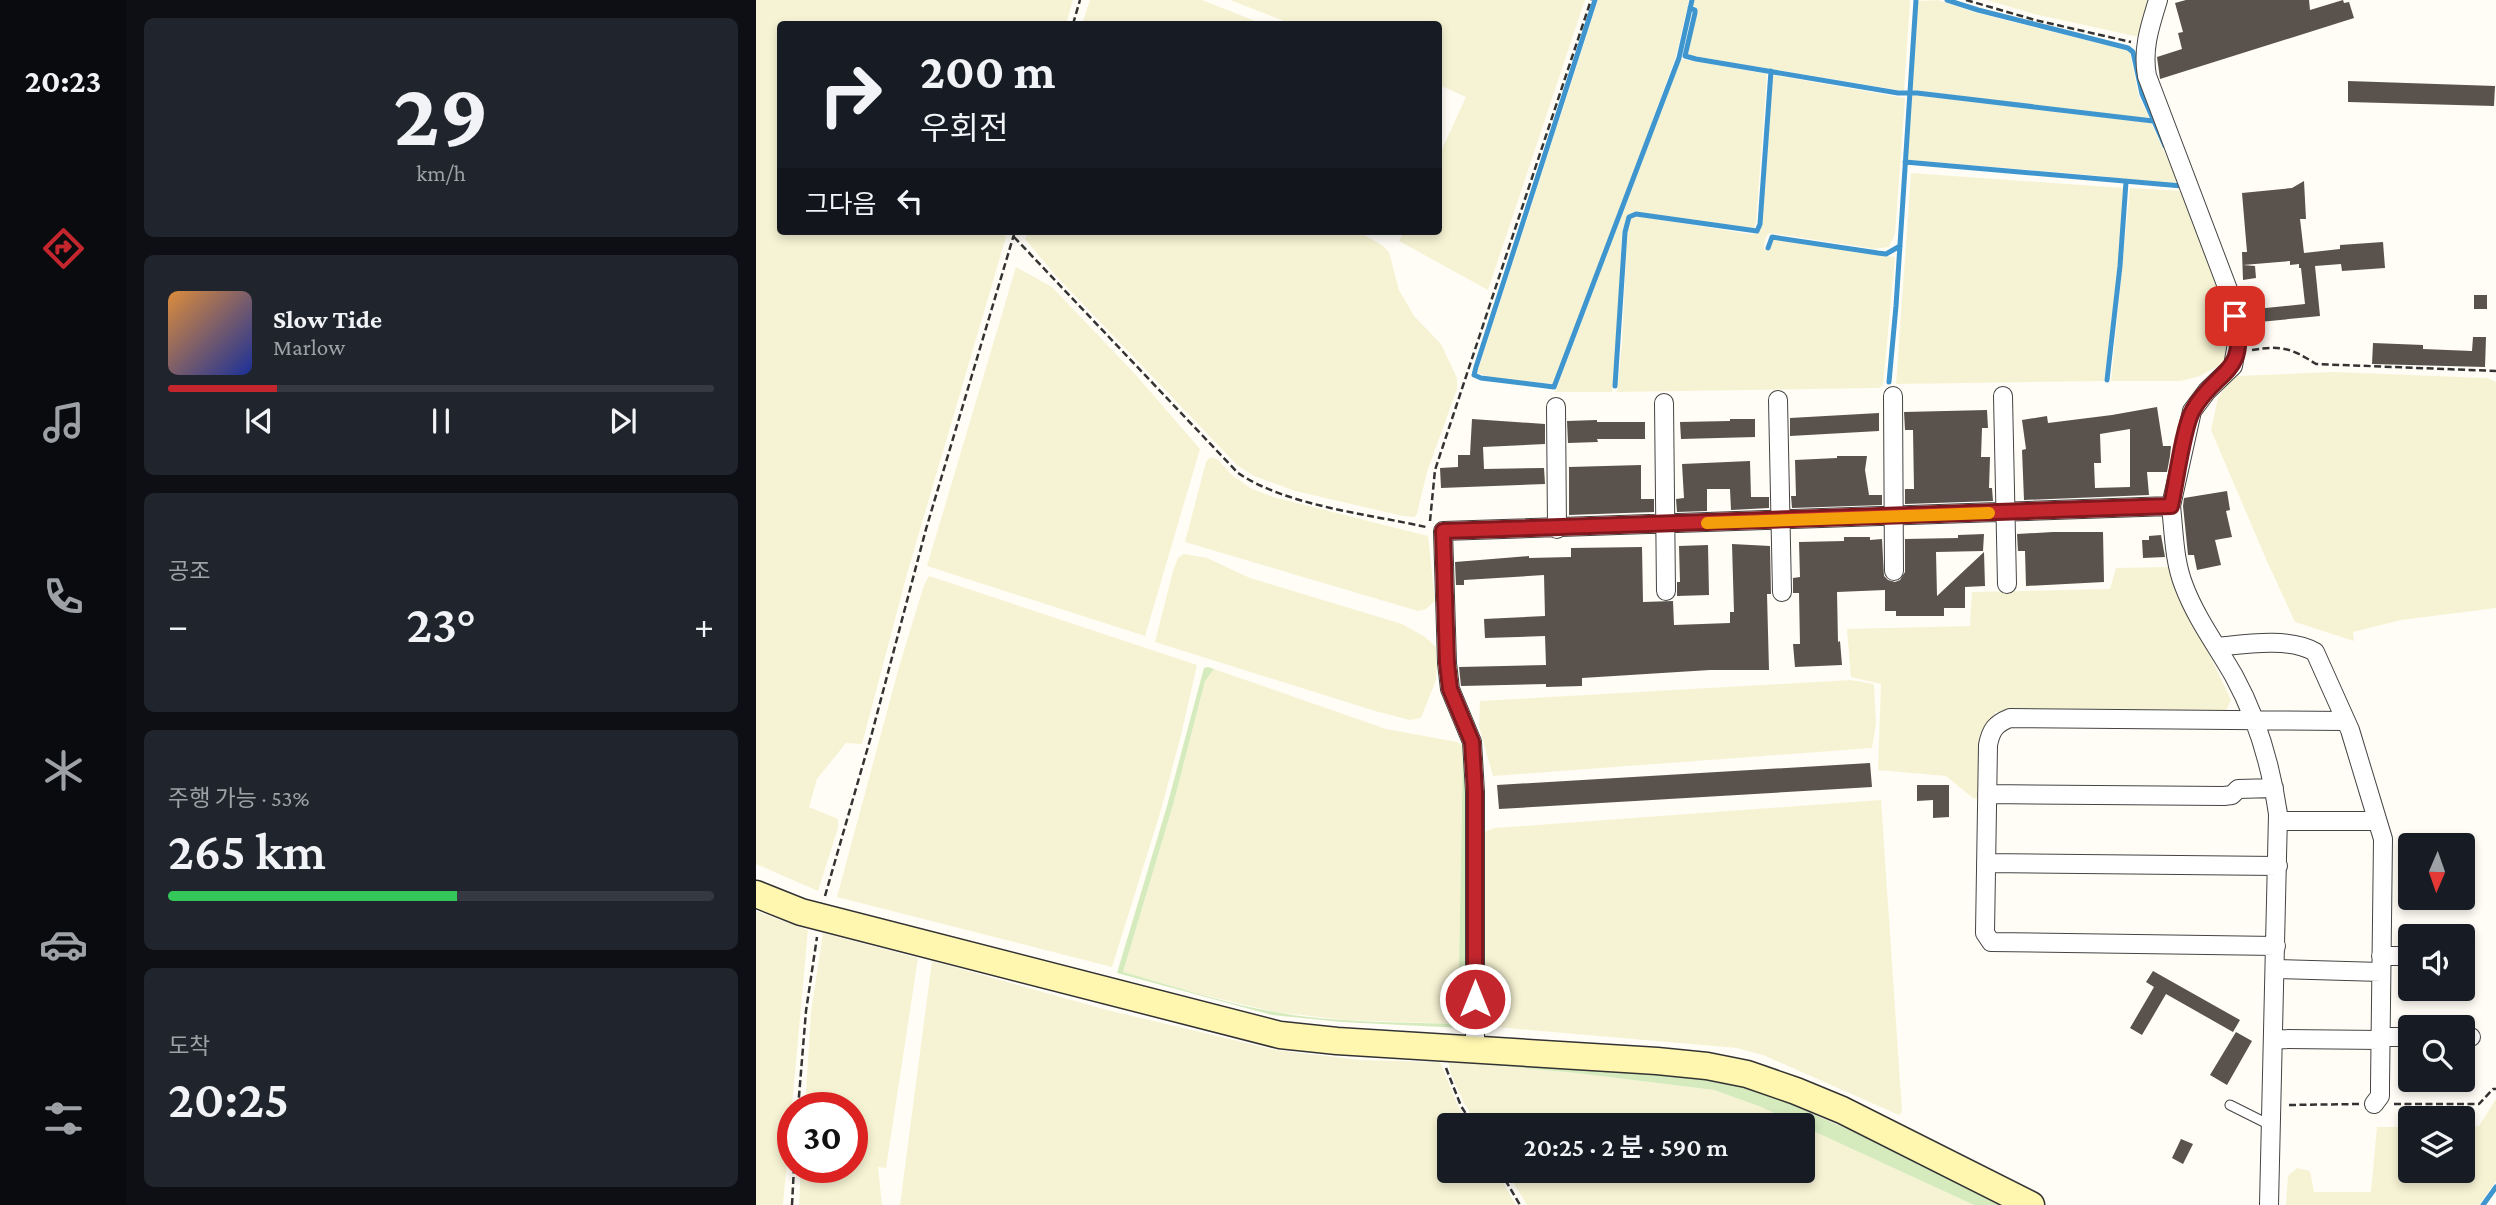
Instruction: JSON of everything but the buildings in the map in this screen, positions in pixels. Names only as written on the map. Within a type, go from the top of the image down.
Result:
[{"type":"main road","points":[[756,894],[801,912],[1280,1035],[1657,1061],[1707,1066],[1747,1074],[1842,1110],[2031,1205]]},
{"type":"street","points":[[2158,0],[2145,45],[2147,76],[2232,300],[2239,332],[2233,366],[2207,391],[2192,411],[2171,506],[2177,561],[2184,586],[2235,678],[2254,720],[2274,788],[2278,821],[2278,866],[2269,1205]]},
{"type":"street","points":[[1893,396],[1894,571]]},
{"type":"street","points":[[2003,396],[2007,584]]},
{"type":"street","points":[[1778,400],[1782,592]]},
{"type":"street","points":[[1664,402],[1666,591]]},
{"type":"street","points":[[1556,407],[1558,529]]},
{"type":"street","points":[[1475,1050],[1475,792],[1472,742],[1450,689],[1443,531],[2171,506]]},
{"type":"street","points":[[2217,648],[2263,643],[2307,648],[2315,652],[2346,721],[2383,839],[2381,1038],[2379,1096],[2374,1104]]},
{"type":"street","points":[[2276,946],[1993,943],[1986,938],[1988,746],[1991,732],[1997,723],[2010,718],[2346,721]]},
{"type":"street","points":[[1987,794],[2224,796],[2232,795],[2238,789],[2274,788]]},
{"type":"street","points":[[2278,821],[2377,821]]},
{"type":"street","points":[[1986,863],[2278,866]]},
{"type":"street","points":[[2275,969],[2381,964],[2398,959]]},
{"type":"street","points":[[2273,1039],[2398,1037]]},
{"type":"lane","points":[[2230,1105],[2272,1126]]},
{"type":"path","points":[[1074,21],[1080,0]]},
{"type":"path","points":[[799,1092],[806,1011],[820,917],[926,529],[1014,237],[1238,473],[1254,484],[1295,499],[1429,528],[1435,470],[1591,0]]},
{"type":"path","points":[[1966,0],[2035,20],[2145,45]]},
{"type":"path","points":[[2237,353],[2273,347],[2294,349],[2316,364],[2496,371]]},
{"type":"path","points":[[1440,1048],[1447,1074],[1467,1113]]},
{"type":"path","points":[[792,1205],[793,1183]]},
{"type":"path","points":[[1507,1183],[1520,1205]]},
{"type":"shaded area","points":[[756,0],[1073,0],[1067,21],[777,21],[777,235],[1006,237],[907,574],[862,744],[846,743],[817,779],[809,807],[838,819],[838,828],[818,891],[756,864]]},
{"type":"shaded area","points":[[1090,0],[1202,0],[1255,21],[1083,21]]},
{"type":"shaded area","points":[[1230,0],[1585,0],[1488,290],[1399,241],[1402,235],[1442,235],[1442,149],[1466,97],[1442,86],[1442,21],[1284,21]]},
{"type":"shaded area","points":[[1598,0],[1689,0],[1676,56],[1553,384],[1494,378],[1477,373]]},
{"type":"shaded area","points":[[1693,0],[1910,0],[1904,91],[1687,55],[1697,10],[1692,5]]},
{"type":"shaded area","points":[[1938,0],[1977,13],[2126,50],[2130,53],[2139,97],[2150,119],[1911,90],[1918,1]]},
{"type":"shaded area","points":[[1987,0],[2151,0],[2139,37],[2034,14]]},
{"type":"shaded area","points":[[1681,59],[1767,74],[1756,223],[1754,228],[1751,228],[1637,212],[1627,216],[1622,232],[1612,392],[1555,392]]},
{"type":"shaded area","points":[[1773,75],[1905,98],[1895,234],[1889,247],[1875,249],[1769,233],[1764,249],[1770,250],[1771,241],[1779,239],[1895,257],[1883,386],[1617,392],[1630,219],[1636,216],[1757,233],[1762,224]]},
{"type":"shaded area","points":[[1912,95],[2151,123],[2179,184],[1907,160]]},
{"type":"shaded area","points":[[1911,173],[2124,188],[2104,381],[1896,384]]},
{"type":"shaded area","points":[[2130,188],[2182,191],[2228,319],[2227,361],[2200,376],[2181,381],[2111,381]]},
{"type":"shaded area","points":[[1027,235],[1364,235],[1382,245],[1389,252],[1399,290],[1414,316],[1441,344],[1457,378],[1457,389],[1427,472],[1417,514],[1414,517],[1403,516],[1295,491],[1254,476],[1238,466],[1057,277],[1025,239]]},
{"type":"shaded area","points":[[1016,267],[1052,287],[1136,375],[1200,449],[1145,636],[927,566]]},
{"type":"shaded area","points":[[2334,372],[2487,378],[2496,382],[2496,608],[2401,620],[2353,632],[2354,641],[2295,622],[2211,430],[2218,398],[2227,383],[2236,376]]},
{"type":"shaded area","points":[[1210,457],[1217,459],[1233,476],[1252,489],[1273,497],[1428,536],[1435,601],[1426,609],[1418,611],[1185,542],[1206,462]]},
{"type":"shaded area","points":[[1184,554],[1207,558],[1250,578],[1402,624],[1425,637],[1436,647],[1437,665],[1436,680],[1421,718],[1410,720],[1375,711],[1155,642],[1173,571],[1178,558]]},
{"type":"shaded area","points":[[2168,567],[2231,700],[2224,715],[1996,712],[1986,727],[1981,799],[1973,798],[1946,776],[1878,770],[1881,684],[1851,677],[1847,629],[1970,626],[1972,592],[2110,589],[2116,568]]},
{"type":"shaded area","points":[[929,576],[1197,665],[1161,810],[1112,967],[837,897],[899,667]]},
{"type":"shaded area","points":[[1214,669],[1386,729],[1463,745],[1458,1024],[1345,1020],[1275,1012],[1123,972],[1173,805],[1205,681]]},
{"type":"shaded area","points":[[1851,680],[1874,684],[1876,724],[1872,748],[1493,776],[1479,726],[1480,701]]},
{"type":"shaded area","points":[[1881,800],[1902,1112],[1899,1115],[1763,1055],[1737,1048],[1484,1026],[1484,832],[1495,828]]},
{"type":"shaded area","points":[[756,911],[808,930],[793,1092],[777,1092],[777,1183],[785,1183],[783,1205],[756,1205]]},
{"type":"shaded area","points":[[823,933],[918,958],[886,1168],[878,1167],[882,1205],[799,1205],[800,1183],[868,1183],[868,1092],[806,1092],[811,1012]]},
{"type":"shaded area","points":[[932,961],[1107,1010],[1276,1050],[1360,1060],[1440,1062],[1462,1113],[1437,1113],[1437,1183],[1503,1183],[1516,1205],[900,1205]]},
{"type":"shaded area","points":[[1448,1061],[1576,1073],[1714,1090],[1774,1113],[1470,1113],[1451,1074]]},
{"type":"shaded area","points":[[2496,1099],[2496,1181],[2479,1205],[2286,1205],[2288,1176],[2297,1168],[2310,1171],[2314,1192],[2371,1192],[2377,1127],[2398,1127],[2398,1183],[2475,1183],[2475,1126],[2479,1126]]},
{"type":"shaded area","points":[[1815,1132],[1974,1205],[1527,1205],[1513,1183],[1815,1183]]},
{"type":"green space","points":[[1204,668],[1214,669],[1205,681],[1173,805],[1123,972],[1236,1004],[1297,1016],[1458,1024],[1463,745],[1468,749],[1466,1026],[1342,1022],[1272,1015],[1117,973],[1167,806]]},
{"type":"green space","points":[[1448,1061],[1713,1078],[1757,1090],[1810,1113],[1774,1113],[1714,1090]]},
{"type":"green space","points":[[1815,1115],[2002,1205],[1974,1205],[1815,1132]]},
{"type":"waterway","points":[[1595,0],[1476,367],[1474,375],[1481,378],[1554,387],[1679,58],[1692,0]]},
{"type":"waterway","points":[[1889,382],[1916,0]]},
{"type":"waterway","points":[[1947,0],[2128,48],[2133,52],[2142,94],[2165,146]]},
{"type":"waterway","points":[[1690,8],[1695,10],[1695,13],[1685,56],[1696,59],[1898,93],[2153,121]]},
{"type":"waterway","points":[[1615,386],[1625,232],[1629,217],[1636,214],[1757,231],[1760,224],[1771,71]]},
{"type":"waterway","points":[[1905,162],[2182,186]]},
{"type":"waterway","points":[[2107,380],[2126,182]]},
{"type":"waterway","points":[[1768,248],[1772,237],[1886,254],[1900,246]]},
{"type":"waterway","points":[[2483,1205],[2496,1187]]},
{"type":"slow traffic","points":[[1707,523],[1989,513]]},
{"type":"route","points":[[1475,999],[1475,792],[1472,742],[1450,689],[1443,531],[2171,506],[2192,411],[2207,391],[2233,366],[2239,332],[2235,316]]}]
